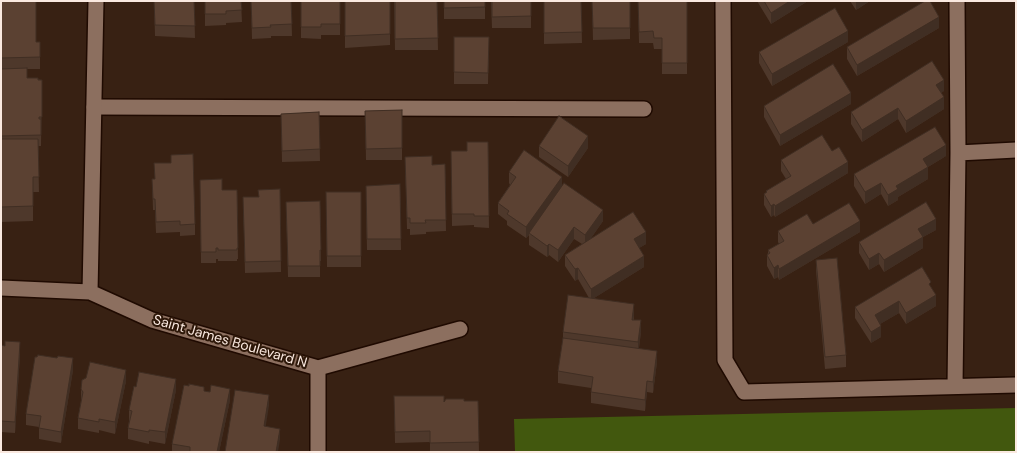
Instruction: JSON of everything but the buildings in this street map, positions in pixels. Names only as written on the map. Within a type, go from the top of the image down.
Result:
[{"type":"street","points":[[90,292],[96,1]]},
{"type":"street","points":[[723,1],[725,360],[744,392],[1016,385]]},
{"type":"street","points":[[955,386],[958,153],[957,1]]},
{"type":"street","points":[[94,107],[644,109]]},
{"type":"street","points":[[958,153],[1016,150]]},
{"type":"street","name":"Saint James Boulevard N","points":[[1,288],[90,292],[152,320],[318,368],[460,329]]},
{"type":"street","points":[[318,368],[318,452]]},
{"type":"green space","points":[[1016,408],[1016,452],[515,452],[514,419]]}]
